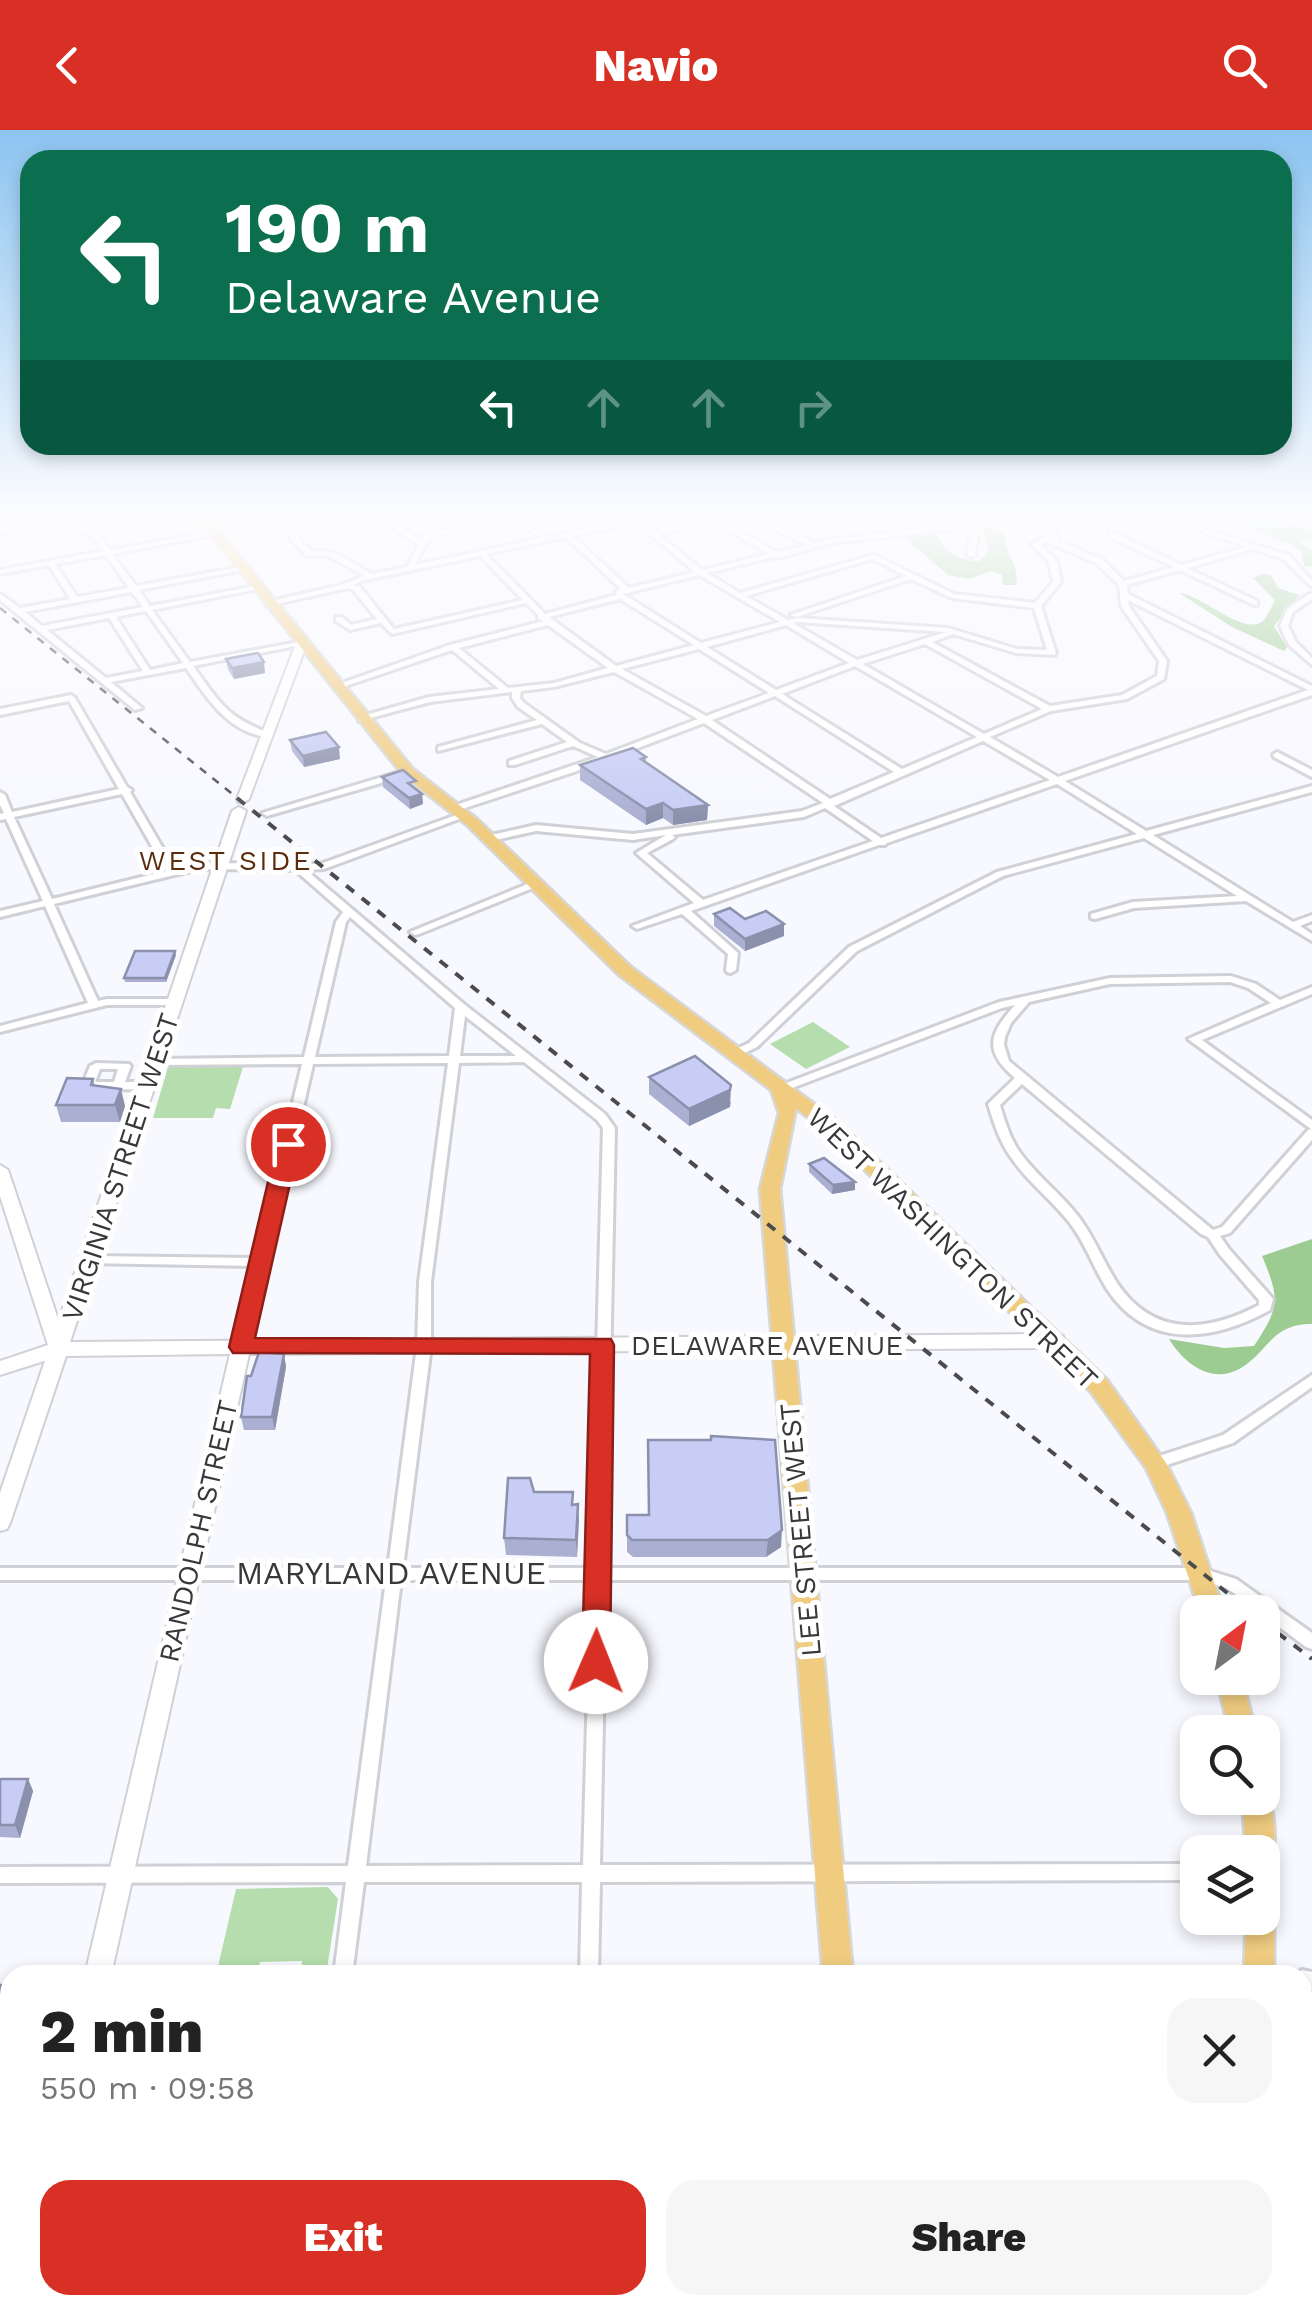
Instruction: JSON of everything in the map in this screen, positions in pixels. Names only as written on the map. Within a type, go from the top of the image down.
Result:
[{"type":"main road","name":"WEST WASHINGTON STREET","points":[[280,617],[408,772],[490,838],[624,971],[830,1124],[1100,1386],[1155,1463],[1208,1595]]},
{"type":"main road","name":"VIRGINIA STREET WEST","points":[[0,1523],[241,805],[301,643]]},
{"type":"main road","name":"LEE STREET WEST","points":[[780,1089],[788,1113],[770,1189],[837,1965]]},
{"type":"main road","points":[[783,1135],[798,1120],[812,1120],[856,1150]]},
{"type":"main road","points":[[0,1170],[4,1194],[60,1349]]},
{"type":"main road","name":"DELAWARE AVENUE","points":[[0,1368],[60,1349],[1056,1341]]},
{"type":"main road","name":"RANDOLPH STREET","points":[[100,1965],[241,1347]]},
{"type":"main road","points":[[1262,1935],[1265,1965]]},
{"type":"street","points":[[25,617],[138,708]]},
{"type":"street","points":[[40,629],[107,617]]},
{"type":"street","points":[[113,617],[148,672]]},
{"type":"street","points":[[153,617],[226,715],[266,735]]},
{"type":"street","points":[[380,617],[392,632],[457,617]]},
{"type":"street","points":[[337,686],[551,617]]},
{"type":"street","points":[[657,617],[902,773]]},
{"type":"street","points":[[777,617],[1056,780],[1312,938]]},
{"type":"street","points":[[362,719],[429,700],[518,689],[615,669],[795,617]]},
{"type":"street","points":[[784,621],[860,622],[956,632],[1016,651],[1052,653],[1040,617]]},
{"type":"street","points":[[490,838],[521,829],[613,838],[676,832],[784,818],[829,805],[1049,710],[1124,697],[1161,676],[1163,661],[1133,617]]},
{"type":"street","points":[[1167,617],[1312,690]]},
{"type":"street","points":[[1288,617],[1284,626],[1312,664]]},
{"type":"street","points":[[339,619],[350,628],[383,620]]},
{"type":"street","points":[[545,619],[615,669],[706,720],[882,843]]},
{"type":"street","points":[[0,914],[172,873],[221,866],[300,870],[321,866],[856,663],[956,632]]},
{"type":"street","points":[[925,641],[1049,710]]},
{"type":"street","points":[[105,681],[301,643]]},
{"type":"street","points":[[452,647],[504,690]]},
{"type":"street","points":[[518,689],[518,702],[574,743],[611,755],[638,757]]},
{"type":"street","points":[[638,926],[1312,690]]},
{"type":"street","points":[[0,712],[71,698],[172,873]]},
{"type":"street","points":[[441,749],[543,721]]},
{"type":"street","points":[[512,763],[574,743]]},
{"type":"street","points":[[1277,755],[1312,774]]},
{"type":"street","points":[[267,814],[408,772]]},
{"type":"street","points":[[734,1054],[753,1045],[853,949],[887,928],[1018,867],[1149,836],[1312,789]]},
{"type":"street","points":[[5,816],[127,790]]},
{"type":"street","points":[[0,796],[5,816],[50,902],[94,1004]]},
{"type":"street","points":[[710,814],[725,826]]},
{"type":"street","points":[[676,832],[641,853],[702,904]]},
{"type":"street","points":[[300,870],[460,1007],[602,1117],[609,1128],[589,1965]]},
{"type":"street","points":[[415,932],[535,884]]},
{"type":"street","points":[[1095,916],[1134,905],[1250,898]]},
{"type":"street","points":[[684,910],[733,952],[731,970]]},
{"type":"street","name":"RANDOLPH STREET","points":[[241,1347],[306,1060],[341,922],[348,914]]},
{"type":"street","points":[[1293,925],[1312,918]]},
{"type":"street","points":[[780,1089],[998,1005],[1110,982],[1190,977],[1240,981],[1279,1004]]},
{"type":"street","points":[[1213,1234],[1226,1230],[1312,1129],[1194,1039],[1312,990]]},
{"type":"street","points":[[1022,1079],[994,1104],[1010,1154],[1075,1220],[1115,1290],[1136,1311],[1160,1325],[1219,1331],[1264,1308],[1266,1299],[1261,1290],[1230,1260],[1213,1234],[1194,1224],[1004,1063],[998,1038],[1024,1001]]},
{"type":"street","points":[[0,1029],[94,1004],[175,1002]]},
{"type":"street","points":[[344,1965],[424,1346],[425,1282],[460,1007]]},
{"type":"street","points":[[156,1062],[525,1058]]},
{"type":"street","points":[[118,1086],[148,1086]]},
{"type":"street","points":[[89,1260],[262,1262]]},
{"type":"street","points":[[1155,1463],[1228,1440],[1312,1380]]},
{"type":"street","name":"MARYLAND AVENUE","points":[[0,1574],[1202,1574]]},
{"type":"street","points":[[1202,1574],[1231,1583],[1312,1642]]},
{"type":"street","points":[[0,1875],[1180,1872]]},
{"type":"green space","points":[[1216,617],[1255,624],[1265,617],[1281,617],[1274,626],[1287,647],[1284,651]]},
{"type":"green space","points":[[813,1022],[850,1047],[806,1069],[770,1044]]},
{"type":"green space","points":[[168,1067],[243,1067],[230,1109],[216,1108],[213,1118],[153,1118]]},
{"type":"green space","points":[[1312,1239],[1312,1324],[1279,1333],[1250,1361],[1230,1373],[1199,1369],[1175,1348],[1169,1339],[1224,1348],[1254,1346],[1269,1322],[1274,1303],[1272,1283],[1262,1256]]},
{"type":"green space","points":[[328,1887],[338,1899],[328,1965],[302,1965],[302,1961],[218,1965],[236,1889]]},
{"type":"building","points":[[258,653],[264,662],[232,668],[226,659]]},
{"type":"building","points":[[326,732],[339,747],[303,756],[290,740]]},
{"type":"building","points":[[633,748],[646,757],[641,759],[708,805],[673,810],[663,803],[646,809],[580,765]]},
{"type":"building","points":[[403,770],[416,781],[408,783],[422,794],[409,798],[382,777]]},
{"type":"building","points":[[730,908],[745,919],[766,911],[784,924],[745,939],[714,914]]},
{"type":"building","points":[[135,951],[175,951],[165,978],[124,978]]},
{"type":"building","points":[[695,1056],[731,1085],[730,1090],[689,1109],[649,1077]]},
{"type":"building","points":[[67,1078],[93,1079],[91,1085],[121,1089],[115,1105],[56,1105]]},
{"type":"building","points":[[824,1158],[855,1182],[833,1185],[809,1164]]},
{"type":"building","points":[[259,1352],[284,1354],[272,1417],[241,1417],[247,1376],[251,1376]]},
{"type":"building","points":[[711,1436],[775,1440],[782,1530],[768,1540],[632,1540],[627,1535],[627,1515],[649,1515],[648,1440],[711,1440]]},
{"type":"building","points":[[508,1478],[530,1478],[534,1492],[573,1492],[572,1505],[578,1504],[576,1540],[504,1538]]},
{"type":"building","points":[[0,1779],[28,1779],[15,1825],[0,1825]]},
{"type":"railway","points":[[11,617],[240,800]]},
{"type":"railway","points":[[237,798],[1230,1595]]},
{"type":"railway","points":[[1280,1635],[1312,1659]]},
{"type":"district","name":"WEST SIDE","points":[[226,860]]},
{"type":"route","points":[[288,1144],[241,1347],[602,1345],[596,1662]]}]
